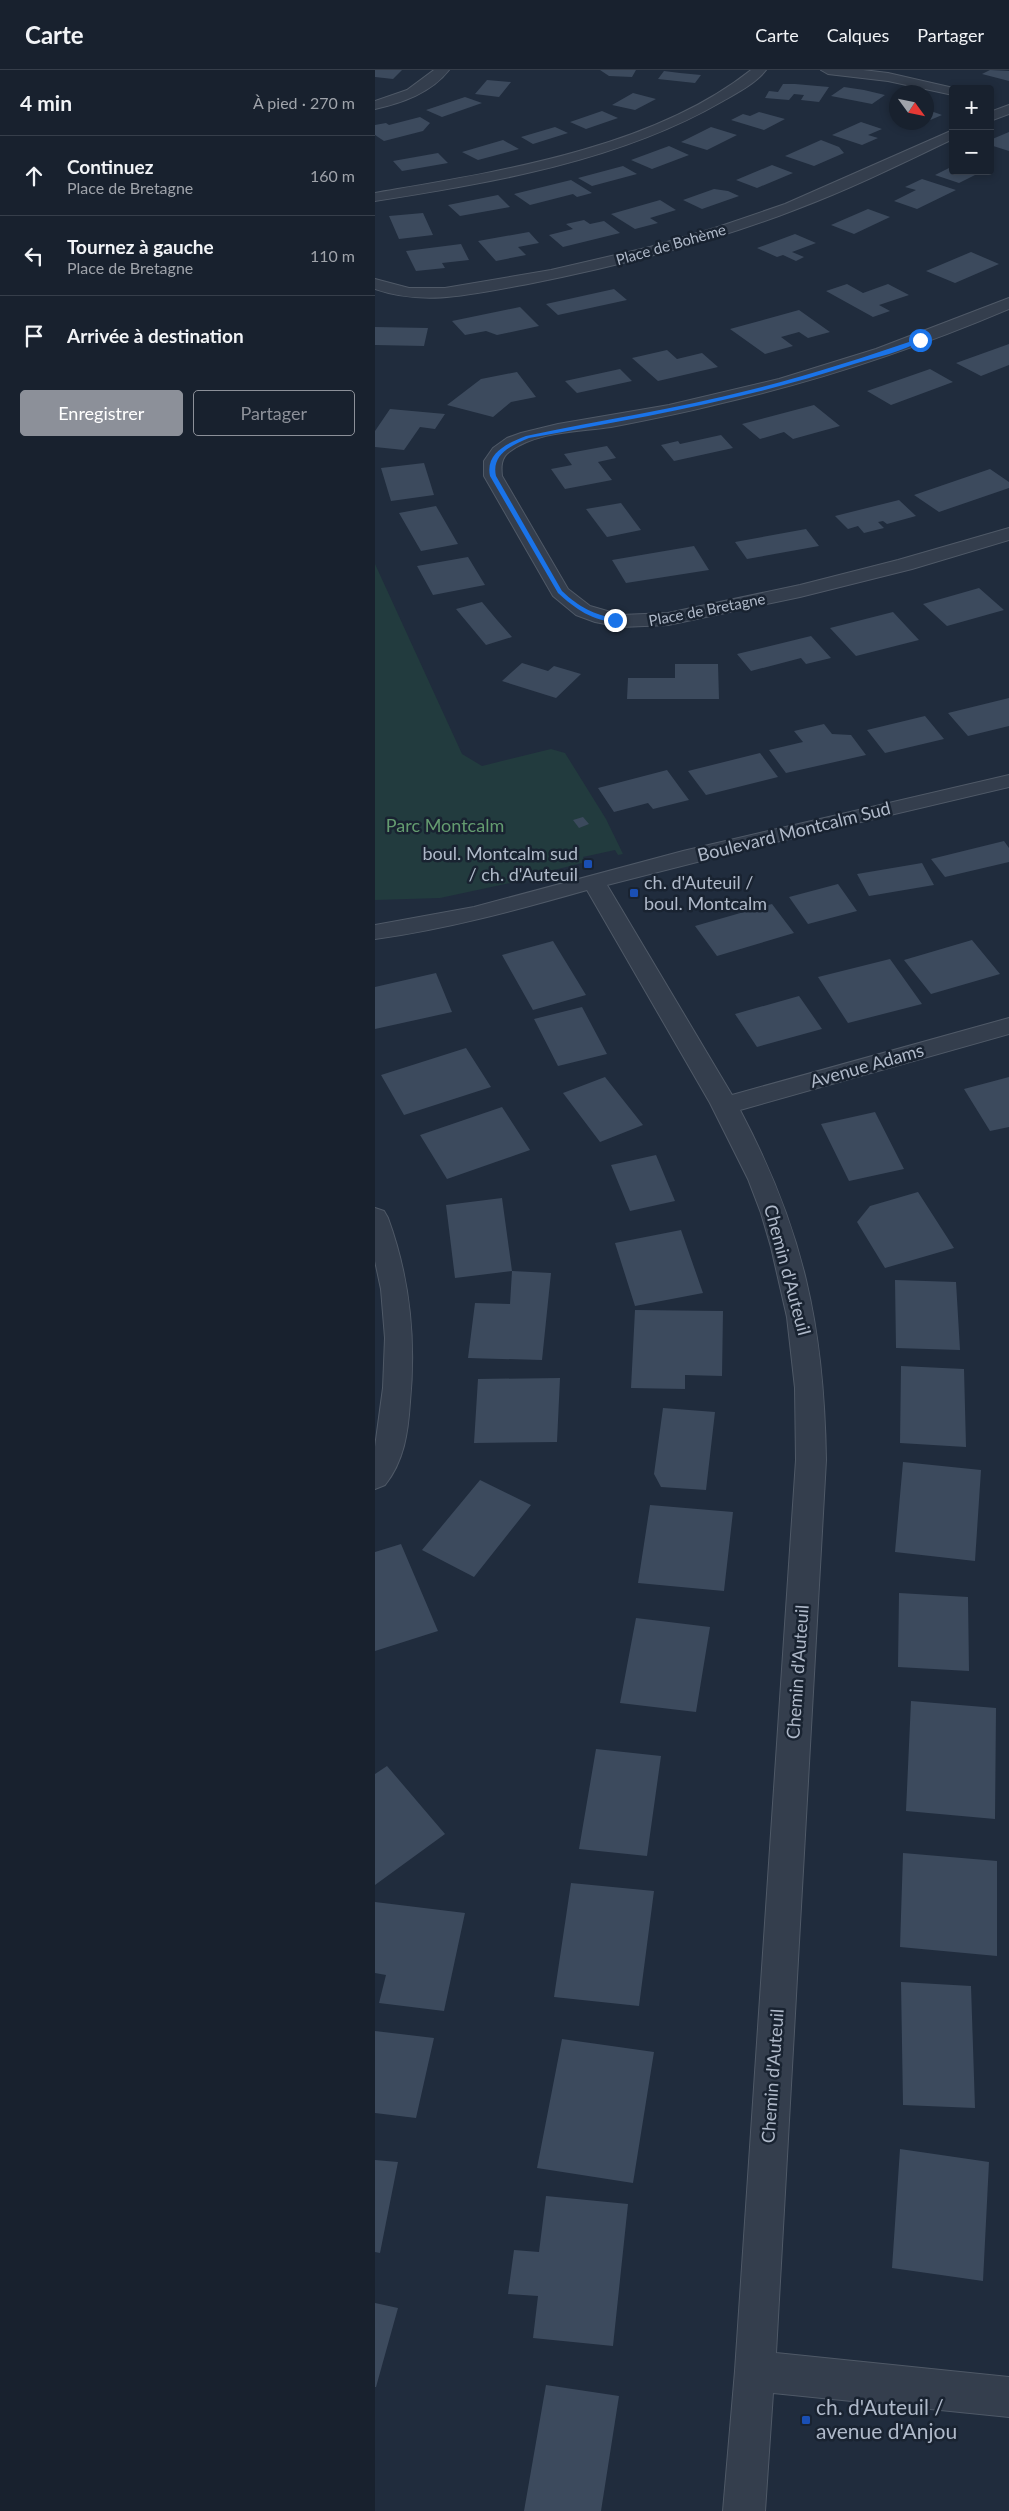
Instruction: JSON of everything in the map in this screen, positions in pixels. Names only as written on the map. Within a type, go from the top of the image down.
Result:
[{"type":"street","points":[[375,105],[416,92],[427,86],[442,70]]},
{"type":"street","points":[[375,197],[508,173],[611,145],[689,114],[725,95],[759,70]]},
{"type":"street","points":[[828,70],[888,77],[949,89]]},
{"type":"street","points":[[994,102],[1009,108]]},
{"type":"street","points":[[994,115],[1009,108]]},
{"type":"street","name":"Place de Bohème","points":[[375,284],[405,293],[454,291],[549,275],[640,255],[723,231],[792,206],[949,136]]},
{"type":"street","name":"Place de Bretagne","points":[[1009,303],[893,350],[801,378],[680,408],[528,437],[503,449],[496,455],[491,468],[493,476],[560,592],[575,607],[599,617],[615,620],[658,620],[768,598],[897,567],[1009,534]]},
{"type":"street","name":"Boulevard Montcalm Sud","points":[[375,932],[448,919],[645,868],[1009,781]]},
{"type":"street","name":"Chemin d'Auteuil","points":[[594,882],[724,1106],[761,1181],[787,1256],[807,1347],[811,1415],[809,1490],[755,2371],[744,2511]]},
{"type":"street","name":"Avenue Adams","points":[[724,1106],[1009,1026]]},
{"type":"street","points":[[375,1218],[387,1250],[395,1283],[399,1317],[400,1353],[393,1434],[382,1470],[375,1477]]},
{"type":"street","points":[[755,2371],[1009,2397]]},
{"type":"green space","name":"Parc Montcalm","points":[[375,564],[462,754],[482,766],[551,749],[565,753],[606,819],[623,854],[618,855],[615,850],[583,857],[586,862],[558,869],[537,880],[524,880],[440,898],[375,900]]},
{"type":"building","points":[[375,70],[402,70],[393,79],[375,77]]},
{"type":"building","points":[[600,70],[636,70],[632,77],[609,76]]},
{"type":"building","points":[[990,70],[1009,71],[1009,81],[982,74]]},
{"type":"building","points":[[664,71],[701,75],[695,83],[658,79]]},
{"type":"building","points":[[487,80],[511,82],[499,97],[475,94]]},
{"type":"building","points":[[783,84],[829,87],[819,102],[801,100],[804,95],[794,94],[789,100],[765,98],[769,91],[778,92]]},
{"type":"building","points":[[844,87],[885,95],[872,104],[831,96]]},
{"type":"building","points":[[633,93],[656,99],[635,110],[612,105]]},
{"type":"building","points":[[465,97],[482,103],[442,117],[426,110]]},
{"type":"building","points":[[602,111],[618,118],[586,129],[570,122]]},
{"type":"building","points":[[759,112],[785,119],[764,130],[731,120],[743,114],[750,116]]},
{"type":"building","points":[[934,112],[942,115],[934,118]]},
{"type":"building","points":[[420,117],[430,123],[423,131],[384,141],[375,135],[375,125],[386,123],[389,125]]},
{"type":"building","points":[[861,122],[882,129],[868,135],[878,138],[862,145],[832,135]]},
{"type":"building","points":[[555,127],[568,133],[533,144],[521,137]]},
{"type":"building","points":[[711,127],[737,135],[707,150],[681,142]]},
{"type":"building","points":[[1009,132],[1009,151],[994,146],[994,138]]},
{"type":"building","points":[[503,140],[519,149],[478,160],[462,152]]},
{"type":"building","points":[[821,140],[839,147],[844,153],[814,166],[785,156]]},
{"type":"building","points":[[669,146],[689,155],[652,169],[631,160]]},
{"type":"building","points":[[438,153],[448,163],[402,171],[393,161]]},
{"type":"building","points":[[772,165],[793,173],[757,188],[736,180]]},
{"type":"building","points":[[623,166],[637,174],[592,186],[578,178]]},
{"type":"building","points":[[949,168],[949,175],[975,175],[959,183],[935,175]]},
{"type":"building","points":[[922,179],[956,190],[917,209],[894,201],[916,190],[905,187]]},
{"type":"building","points":[[571,180],[592,193],[577,197],[573,194],[530,205],[514,194]]},
{"type":"building","points":[[714,189],[728,191],[739,196],[702,209],[683,200]]},
{"type":"building","points":[[498,195],[510,207],[460,216],[448,205]]},
{"type":"building","points":[[660,200],[676,210],[650,218],[658,223],[635,229],[611,214]]},
{"type":"building","points":[[868,209],[890,217],[854,234],[831,225]]},
{"type":"building","points":[[423,213],[433,235],[399,239],[389,216]]},
{"type":"building","points":[[584,220],[590,224],[604,221],[620,233],[563,247],[549,235],[573,229],[566,224]]},
{"type":"building","points":[[529,232],[539,243],[518,247],[526,255],[496,261],[478,241]]},
{"type":"building","points":[[795,234],[816,243],[792,252],[804,257],[796,261],[783,255],[777,257],[757,248]]},
{"type":"building","points":[[461,244],[469,260],[442,263],[445,268],[416,271],[406,251]]},
{"type":"building","points":[[971,252],[999,264],[955,283],[926,271]]},
{"type":"building","points":[[847,284],[863,293],[888,284],[909,295],[879,305],[890,311],[873,317],[826,291]]},
{"type":"building","points":[[614,289],[627,300],[558,315],[546,304]]},
{"type":"building","points":[[520,307],[539,326],[497,335],[486,331],[465,335],[452,321]]},
{"type":"building","points":[[799,310],[830,332],[808,338],[799,332],[781,337],[793,346],[765,354],[730,329]]},
{"type":"building","points":[[375,327],[428,328],[424,346],[375,345]]},
{"type":"building","points":[[1009,344],[1009,365],[981,376],[956,363]]},
{"type":"building","points":[[667,350],[677,359],[702,353],[718,367],[658,381],[632,358]]},
{"type":"building","points":[[620,369],[632,381],[577,393],[565,381]]},
{"type":"building","points":[[930,369],[953,382],[891,405],[867,391]]},
{"type":"building","points":[[517,372],[536,397],[511,402],[493,417],[447,405],[481,379]]},
{"type":"building","points":[[814,405],[840,426],[793,439],[784,432],[760,439],[742,424]]},
{"type":"building","points":[[390,409],[445,414],[435,429],[420,427],[404,450],[375,447],[375,431]]},
{"type":"building","points":[[721,435],[733,448],[674,461],[661,445],[678,441],[680,444]]},
{"type":"building","points":[[607,446],[616,458],[598,462],[612,480],[565,489],[551,469],[572,465],[564,454]]},
{"type":"building","points":[[424,463],[434,495],[391,501],[381,468]]},
{"type":"building","points":[[990,469],[1009,482],[1009,488],[939,512],[914,495]]},
{"type":"building","points":[[899,500],[916,516],[887,524],[883,521],[878,522],[884,528],[864,533],[858,526],[848,529],[835,516]]},
{"type":"building","points":[[621,503],[641,530],[607,537],[586,509]]},
{"type":"building","points":[[436,506],[458,544],[421,551],[399,513]]},
{"type":"building","points":[[806,529],[819,546],[747,559],[735,542]]},
{"type":"building","points":[[694,546],[709,570],[626,583],[612,560]]},
{"type":"building","points":[[468,557],[485,585],[433,595],[417,566]]},
{"type":"building","points":[[979,588],[1004,610],[947,626],[923,604]]},
{"type":"building","points":[[482,602],[512,637],[486,645],[456,609]]},
{"type":"building","points":[[893,612],[919,640],[856,656],[830,628]]},
{"type":"building","points":[[811,636],[831,658],[806,664],[801,658],[751,671],[737,654]]},
{"type":"building","points":[[522,663],[548,671],[554,666],[581,674],[556,698],[502,681]]},
{"type":"building","points":[[675,664],[718,664],[719,699],[627,699],[628,678],[675,678]]},
{"type":"building","points":[[1009,698],[1009,726],[968,736],[948,713]]},
{"type":"building","points":[[925,716],[944,739],[885,753],[867,730]]},
{"type":"building","points":[[824,724],[832,734],[851,735],[866,755],[786,773],[769,750],[803,742],[794,731]]},
{"type":"building","points":[[760,753],[778,777],[706,795],[688,771]]},
{"type":"building","points":[[667,770],[689,800],[653,809],[648,803],[614,812],[598,788]]},
{"type":"building","points":[[583,817],[589,824],[579,828],[573,820]]},
{"type":"building","points":[[1004,841],[1009,848],[1009,862],[945,877],[931,859]]},
{"type":"building","points":[[922,863],[934,885],[869,896],[857,874]]},
{"type":"building","points":[[838,884],[857,911],[808,924],[789,897]]},
{"type":"building","points":[[772,904],[794,933],[717,956],[695,926]]},
{"type":"building","points":[[972,940],[1000,974],[931,994],[904,960]]},
{"type":"building","points":[[553,941],[586,995],[533,1010],[502,955]]},
{"type":"building","points":[[890,959],[922,1004],[848,1023],[818,977]]},
{"type":"building","points":[[436,973],[452,1012],[375,1029],[375,987]]},
{"type":"building","points":[[799,996],[822,1029],[757,1047],[735,1014]]},
{"type":"building","points":[[582,1007],[607,1054],[558,1066],[534,1019]]},
{"type":"building","points":[[466,1048],[491,1087],[404,1115],[381,1075]]},
{"type":"building","points":[[605,1077],[643,1125],[600,1142],[563,1093]]},
{"type":"building","points":[[1009,1077],[1009,1127],[990,1131],[964,1089]]},
{"type":"building","points":[[502,1107],[530,1150],[447,1179],[420,1135]]},
{"type":"building","points":[[875,1112],[904,1169],[849,1181],[821,1124]]},
{"type":"building","points":[[656,1155],[675,1201],[630,1211],[611,1165]]},
{"type":"building","points":[[918,1192],[954,1248],[885,1268],[857,1222],[870,1206]]},
{"type":"building","points":[[502,1198],[512,1271],[455,1278],[446,1205]]},
{"type":"building","points":[[681,1230],[703,1293],[635,1306],[615,1243]]},
{"type":"building","points":[[512,1271],[551,1273],[542,1360],[468,1358],[475,1303],[510,1304]]},
{"type":"building","points":[[895,1280],[956,1282],[960,1350],[896,1348]]},
{"type":"building","points":[[635,1310],[723,1311],[722,1376],[685,1375],[685,1389],[631,1388]]},
{"type":"building","points":[[901,1366],[964,1369],[966,1447],[900,1443]]},
{"type":"building","points":[[560,1378],[557,1442],[474,1443],[478,1379]]},
{"type":"building","points":[[663,1408],[715,1412],[706,1490],[661,1487],[654,1474]]},
{"type":"building","points":[[903,1462],[981,1470],[975,1561],[895,1552]]},
{"type":"building","points":[[480,1480],[531,1505],[474,1577],[422,1550]]},
{"type":"building","points":[[650,1505],[733,1512],[724,1591],[638,1583]]},
{"type":"building","points":[[401,1544],[438,1631],[375,1651],[375,1552]]},
{"type":"building","points":[[899,1593],[968,1597],[969,1671],[898,1667]]},
{"type":"building","points":[[636,1618],[710,1627],[696,1712],[620,1703]]},
{"type":"building","points":[[911,1701],[996,1708],[995,1819],[906,1811]]},
{"type":"building","points":[[596,1749],[661,1756],[647,1856],[579,1849]]},
{"type":"building","points":[[387,1766],[445,1834],[375,1885],[375,1774]]},
{"type":"building","points":[[903,1853],[997,1861],[997,1956],[900,1947]]},
{"type":"building","points":[[571,1883],[654,1891],[639,2006],[554,1997]]},
{"type":"building","points":[[375,1902],[465,1913],[444,2011],[379,2003],[386,1975],[375,1973]]},
{"type":"building","points":[[901,1982],[971,1986],[975,2108],[903,2105]]},
{"type":"building","points":[[375,2031],[434,2038],[416,2118],[375,2113]]},
{"type":"building","points":[[562,2039],[654,2052],[633,2183],[537,2168]]},
{"type":"building","points":[[900,2149],[989,2162],[983,2281],[892,2268]]},
{"type":"building","points":[[375,2160],[398,2162],[380,2253],[375,2252]]},
{"type":"building","points":[[546,2196],[628,2204],[613,2346],[533,2338],[538,2296],[508,2294],[514,2250],[539,2252]]},
{"type":"building","points":[[375,2303],[398,2308],[376,2387],[375,2387]]},
{"type":"building","points":[[546,2385],[619,2396],[601,2511],[524,2511]]},
{"type":"place","name":"boul. Montcalm sud / ch. d'Auteuil","points":[[588,864]]},
{"type":"place","name":"ch. d'Auteuil / boul. Montcalm","points":[[634,893]]},
{"type":"place","name":"ch. d'Auteuil / avenue d'Anjou","points":[[806,2420]]},
{"type":"route","points":[[615,620],[599,617],[575,607],[560,592],[493,476],[491,468],[496,455],[511,444],[538,434],[647,415],[751,392],[835,368],[920,340]]}]
